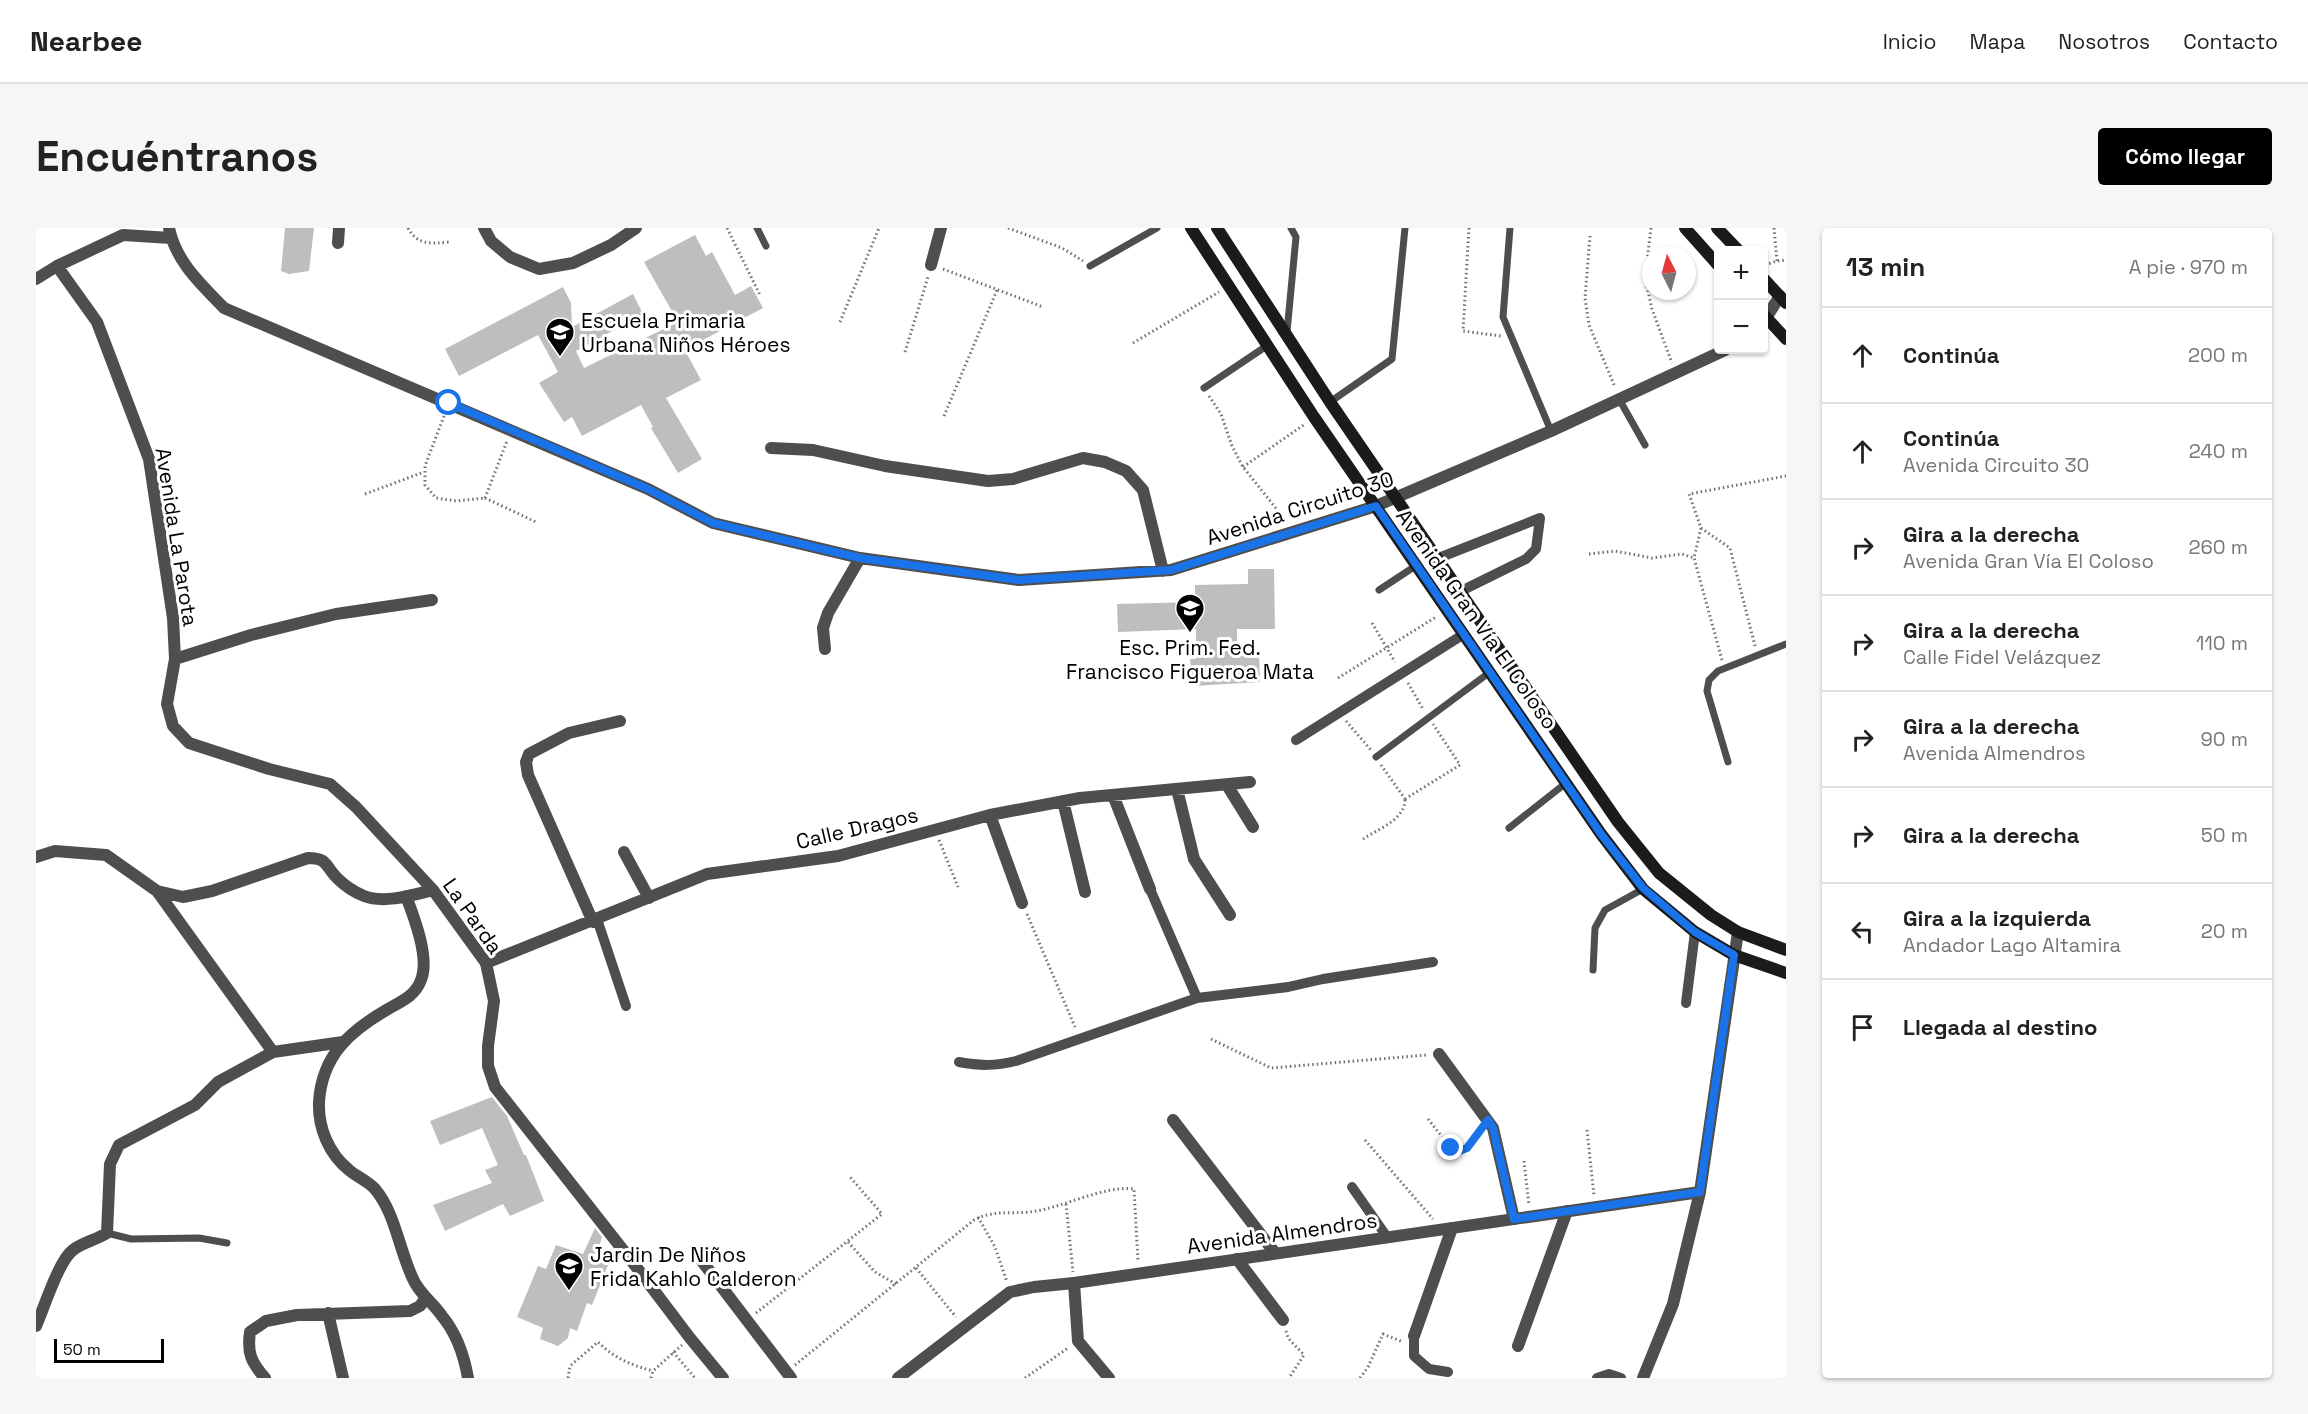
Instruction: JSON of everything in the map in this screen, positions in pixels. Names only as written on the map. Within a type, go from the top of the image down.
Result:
[{"type":"main road","name":"Avenida Gran Vía El Coloso","points":[[1191,228],[1314,417],[1601,834],[1643,888],[1695,932],[1734,955],[1786,973]]},
{"type":"main road","name":"Avenida Gran Vía El Coloso","points":[[1217,228],[1330,402],[1618,822],[1659,873],[1711,915],[1738,932],[1786,950]]},
{"type":"main road","points":[[1685,228],[1714,260]]},
{"type":"main road","points":[[1717,228],[1734,246]]},
{"type":"main road","points":[[1768,283],[1783,300]]},
{"type":"main road","points":[[1768,322],[1786,339]]},
{"type":"street","points":[[338,243],[339,228]]},
{"type":"street","points":[[484,228],[491,241],[510,257],[539,269],[573,263],[611,245],[632,229]]},
{"type":"street","points":[[931,265],[941,228]]},
{"type":"street","points":[[36,279],[120,231],[170,233]]},
{"type":"street","name":"Avenida Circuito 30","points":[[170,233],[188,272],[224,308],[648,489],[713,523],[860,558],[1019,580],[1171,570],[1376,506],[1551,431],[1716,354]]},
{"type":"street","name":"Avenida La Parota","points":[[57,266],[97,322],[149,459],[173,618],[175,659],[167,704],[173,726]]},
{"type":"street","points":[[1768,314],[1783,300]]},
{"type":"street","points":[[771,448],[813,450],[885,466],[988,481],[1012,479],[1083,458],[1105,462],[1126,471],[1143,490],[1163,571]]},
{"type":"street","points":[[1436,559],[1540,518],[1536,549],[1526,558],[1459,592]]},
{"type":"street","points":[[825,649],[823,628],[828,613],[860,558]]},
{"type":"street","points":[[175,659],[251,635],[336,614],[432,600]]},
{"type":"street","points":[[1296,740],[1464,634]]},
{"type":"street","points":[[620,721],[569,733],[529,754],[526,762],[528,775],[595,920],[626,1006]]},
{"type":"street","name":"La Parda","points":[[173,726],[189,743],[269,769],[330,784],[356,807],[433,890],[486,963],[494,1001],[488,1046],[488,1066],[495,1087],[723,1378]]},
{"type":"street","name":"Calle Dragos","points":[[486,963],[707,874],[838,856],[990,815],[1063,801],[1250,782]]},
{"type":"street","points":[[1227,785],[1253,827]]},
{"type":"street","points":[[1177,789],[1194,859],[1230,915]]},
{"type":"street","points":[[1113,795],[1197,998]]},
{"type":"street","points":[[1063,801],[1085,892]]},
{"type":"street","points":[[990,815],[1022,903]]},
{"type":"street","points":[[36,857],[54,850],[106,855],[157,891],[273,1052]]},
{"type":"street","points":[[624,852],[649,898]]},
{"type":"street","points":[[157,891],[183,897],[212,891],[308,858],[318,858],[327,863],[335,877],[347,887],[366,897],[406,896],[433,890]]},
{"type":"street","points":[[406,896],[416,921],[424,965],[422,980],[412,995],[363,1024],[343,1042],[325,1068],[319,1104],[326,1145],[347,1169],[374,1187],[387,1208],[414,1281],[425,1299],[441,1314],[456,1335],[468,1378]]},
{"type":"street","points":[[1686,1003],[1695,932]]},
{"type":"street","points":[[1643,1378],[1673,1304],[1700,1192],[1738,932]]},
{"type":"street","points":[[959,1062],[981,1066],[1016,1061],[1079,1037],[1197,998],[1288,987],[1433,962]]},
{"type":"street","points":[[36,1326],[64,1259],[74,1249],[107,1233],[110,1164],[119,1145],[195,1105],[218,1082],[273,1052],[343,1042]]},
{"type":"street","points":[[1438,1054],[1493,1128],[1514,1219]]},
{"type":"street","points":[[1173,1120],[1275,1253]]},
{"type":"street","points":[[1352,1187],[1387,1237]]},
{"type":"street","name":"Avenida Almendros","points":[[898,1378],[1011,1292],[1700,1192]]},
{"type":"street","points":[[1518,1346],[1567,1211]]},
{"type":"street","points":[[1447,1228],[1414,1341],[1414,1356],[1429,1369],[1448,1372]]},
{"type":"street","points":[[695,1252],[789,1375]]},
{"type":"street","points":[[1237,1259],[1283,1320]]},
{"type":"street","points":[[1074,1283],[1078,1341],[1109,1378]]},
{"type":"street","points":[[265,1378],[255,1367],[248,1348],[250,1332],[266,1321],[297,1315],[410,1311],[420,1306],[425,1299]]},
{"type":"street","points":[[328,1313],[343,1378]]},
{"type":"street","points":[[1597,1378],[1609,1374],[1621,1378]]},
{"type":"lane","points":[[758,228],[766,246]]},
{"type":"lane","points":[[1090,267],[1157,228]]},
{"type":"lane","points":[[1286,333],[1296,237],[1291,228]]},
{"type":"lane","points":[[1330,402],[1392,359],[1405,228]]},
{"type":"lane","points":[[1510,228],[1503,317],[1551,431]]},
{"type":"lane","points":[[1204,388],[1268,345]]},
{"type":"lane","points":[[1619,399],[1646,445]]},
{"type":"lane","points":[[1378,590],[1417,565]]},
{"type":"lane","points":[[1728,762],[1707,691],[1709,680],[1724,668],[1786,644]]},
{"type":"lane","points":[[1376,758],[1490,672]]},
{"type":"lane","points":[[1509,828],[1566,783]]},
{"type":"lane","points":[[1593,970],[1595,928],[1605,910],[1643,888]]},
{"type":"lane","points":[[107,1233],[131,1239],[199,1238],[226,1243]]},
{"type":"path","points":[[408,228],[416,240],[430,244],[449,242]]},
{"type":"path","points":[[727,228],[760,295]]},
{"type":"path","points":[[840,322],[879,228]]},
{"type":"path","points":[[1008,228],[1062,248],[1090,267]]},
{"type":"path","points":[[1469,228],[1463,331],[1511,337]]},
{"type":"path","points":[[1651,228],[1645,278],[1652,309],[1676,373]]},
{"type":"path","points":[[1774,228],[1777,261]]},
{"type":"path","points":[[1590,236],[1585,298],[1589,325],[1619,399]]},
{"type":"path","points":[[1768,264],[1786,260]]},
{"type":"path","points":[[905,352],[931,265],[1043,307]]},
{"type":"path","points":[[1133,343],[1229,286]]},
{"type":"path","points":[[944,416],[997,290]]},
{"type":"path","points":[[1204,388],[1221,414],[1232,446],[1243,467],[1295,532]]},
{"type":"path","points":[[449,403],[424,472],[425,485],[436,498],[456,501],[485,498],[537,522]]},
{"type":"path","points":[[1243,467],[1314,417]]},
{"type":"path","points":[[485,498],[511,431]]},
{"type":"path","points":[[364,494],[424,472]]},
{"type":"path","points":[[1724,668],[1694,558],[1701,528],[1689,494],[1786,476]]},
{"type":"path","points":[[1701,528],[1730,548],[1757,655]]},
{"type":"path","points":[[1589,554],[1615,551],[1652,558],[1682,554],[1694,558]]},
{"type":"path","points":[[1338,678],[1448,610]]},
{"type":"path","points":[[1363,839],[1400,815],[1406,807],[1405,799],[1460,765],[1428,717]]},
{"type":"path","points":[[936,830],[958,887]]},
{"type":"path","points":[[1022,903],[1079,1037]]},
{"type":"path","points":[[1211,1039],[1271,1068],[1438,1054]]},
{"type":"path","points":[[1428,1119],[1451,1148],[1459,1151],[1467,1148],[1488,1120]]},
{"type":"path","points":[[1587,1130],[1596,1207]]},
{"type":"path","points":[[1365,1140],[1447,1228]]},
{"type":"path","points":[[1524,1161],[1531,1216]]},
{"type":"path","points":[[747,1319],[849,1242],[882,1214],[850,1177]]},
{"type":"path","points":[[789,1375],[978,1217],[1000,1211],[1028,1212],[1115,1190],[1134,1189],[1139,1274]]},
{"type":"path","points":[[1066,1204],[1074,1283]]},
{"type":"path","points":[[978,1217],[995,1247],[1011,1292]]},
{"type":"path","points":[[849,1242],[875,1272],[896,1284]]},
{"type":"path","points":[[915,1268],[964,1327]]},
{"type":"path","points":[[1283,1320],[1288,1338],[1304,1354],[1289,1378]]},
{"type":"path","points":[[1360,1378],[1368,1367],[1383,1334],[1414,1341]]},
{"type":"path","points":[[651,1378],[653,1371],[690,1338]]},
{"type":"path","points":[[1025,1378],[1078,1341]]},
{"type":"path","points":[[568,1378],[570,1366],[598,1342],[621,1360],[653,1371]]},
{"type":"path","points":[[673,1351],[695,1378]]},
{"type":"building","points":[[285,228],[314,228],[309,271],[289,274],[281,271]]},
{"type":"building","points":[[695,235],[706,256],[712,252],[735,295],[751,286],[763,308],[692,346],[695,350],[687,354],[701,380],[666,398],[702,459],[678,473],[651,428],[653,427],[641,405],[582,436],[572,417],[564,422],[539,383],[558,372],[538,335],[459,376],[445,349],[563,287],[571,303],[572,327],[633,294],[643,314],[576,351],[584,368],[678,322],[644,262]]},
{"type":"building","points":[[1248,569],[1274,569],[1275,629],[1237,629],[1237,656],[1259,655],[1260,682],[1192,686],[1190,659],[1196,659],[1196,629],[1118,632],[1117,604],[1195,602],[1195,585],[1248,584]]},
{"type":"building","points":[[492,1097],[507,1116],[526,1155],[544,1201],[510,1216],[503,1204],[445,1231],[433,1205],[492,1183],[485,1170],[498,1165],[482,1128],[440,1145],[430,1121]]},
{"type":"building","points":[[595,1228],[602,1237],[599,1247],[613,1253],[592,1305],[587,1303],[577,1331],[570,1328],[568,1338],[558,1346],[540,1339],[543,1328],[517,1317],[538,1266],[546,1269],[556,1245],[583,1254]]},
{"type":"place","name":"Escuela Primaria Urbana Niños Héroes","points":[[560,358]]},
{"type":"place","name":"Esc. Prim. Fed. Francisco Figueroa Mata","points":[[1190,634]]},
{"type":"place","name":"Jardin De Niños Frida Kahlo Calderon","points":[[569,1292]]},
{"type":"route","points":[[449,403],[648,489],[713,523],[860,558],[1019,580],[1171,570],[1376,506],[1601,834],[1643,888],[1695,932],[1734,955],[1700,1192],[1514,1219],[1493,1128],[1488,1120],[1467,1148],[1459,1151],[1451,1148]]}]
